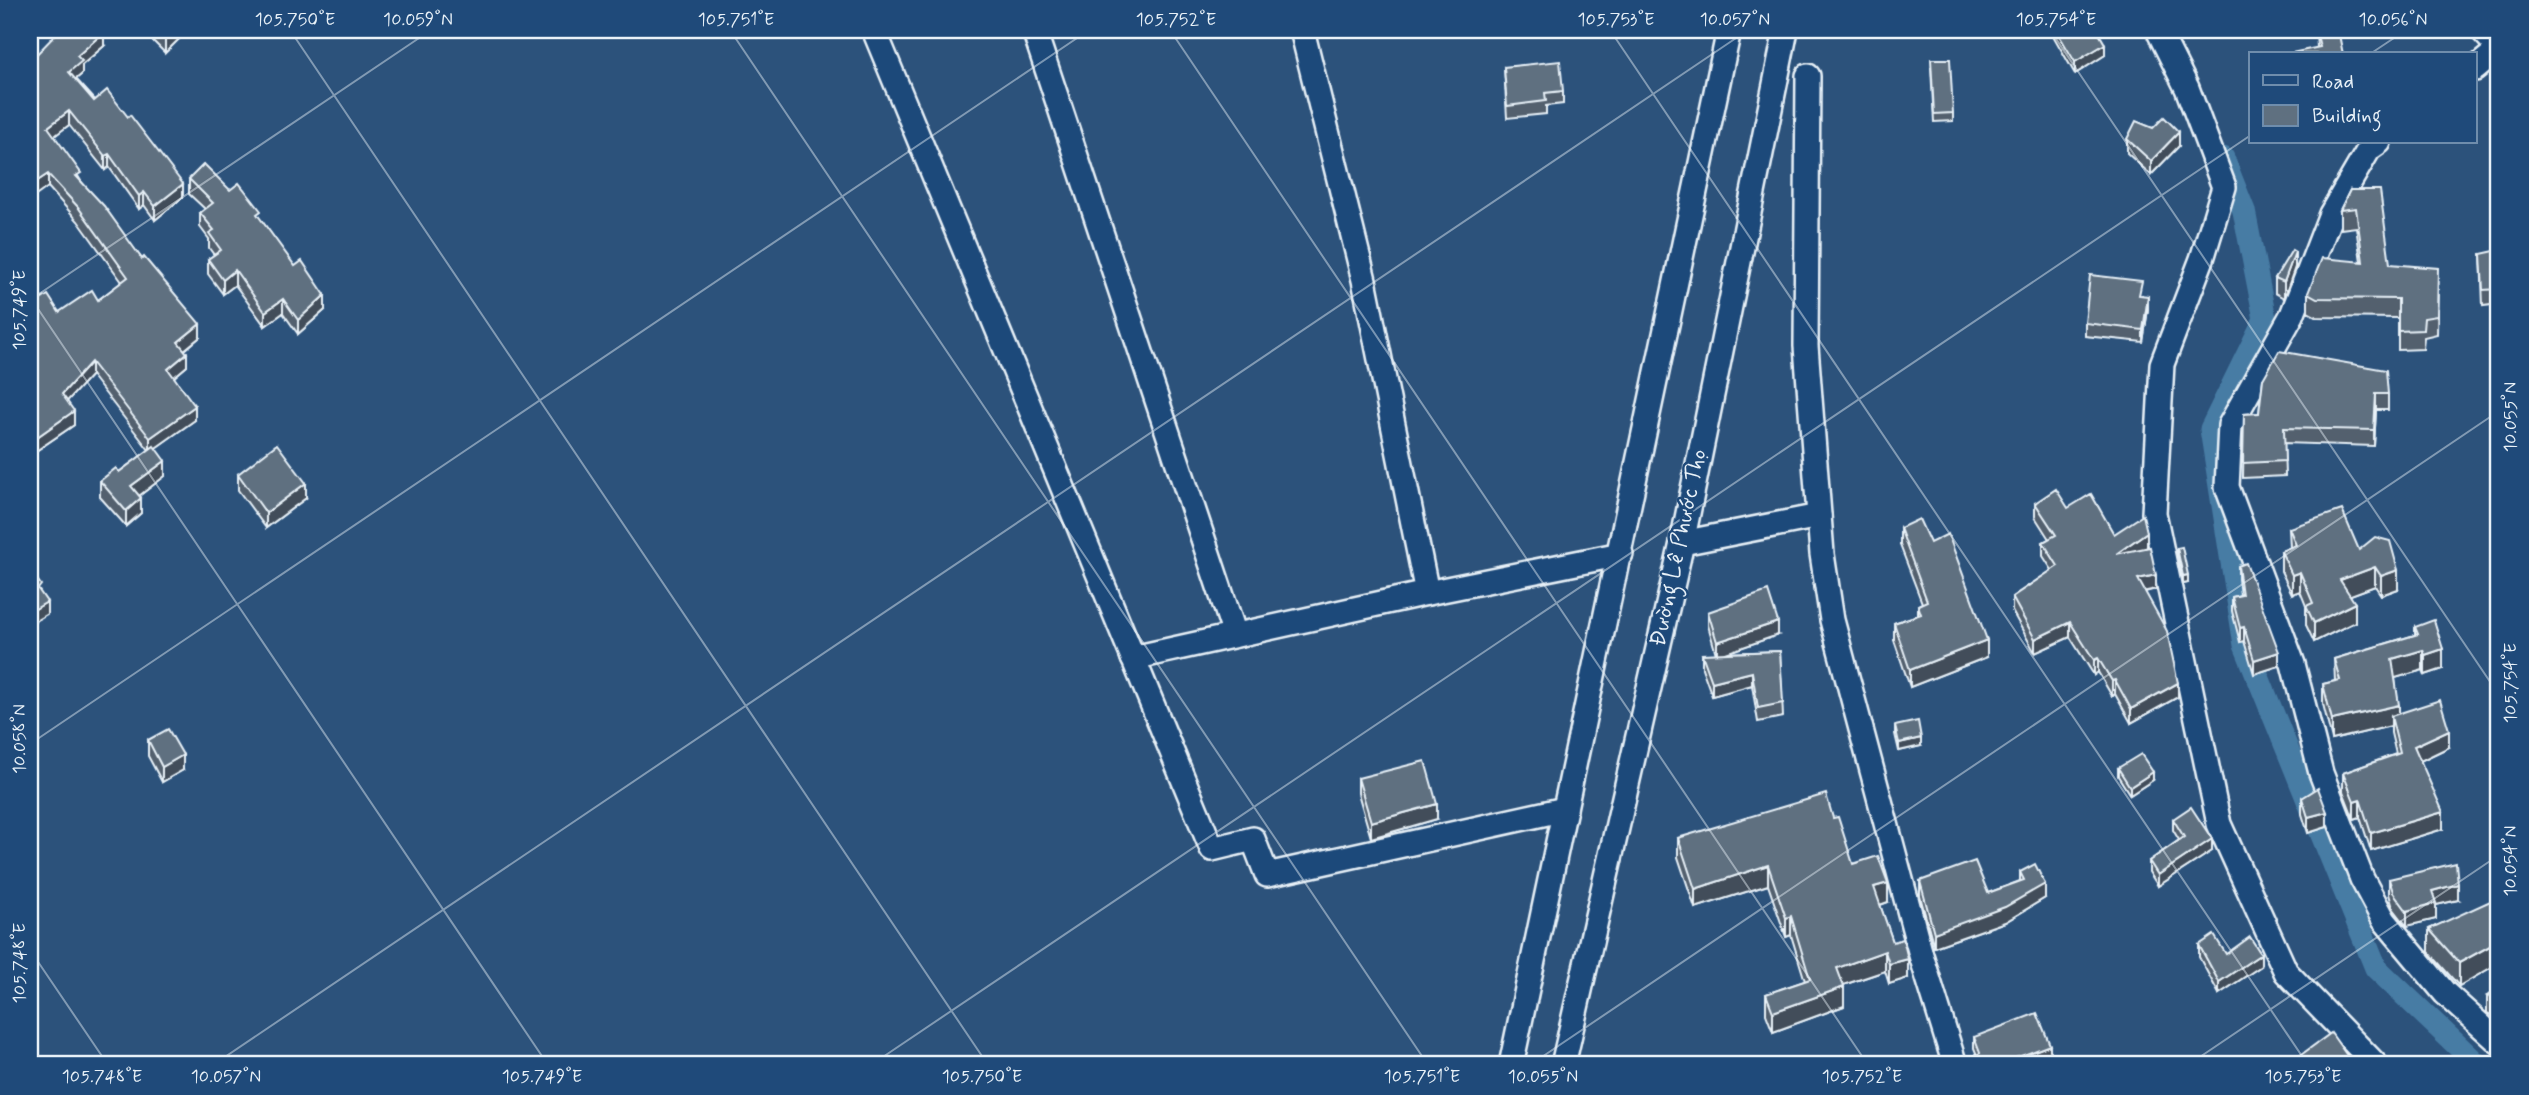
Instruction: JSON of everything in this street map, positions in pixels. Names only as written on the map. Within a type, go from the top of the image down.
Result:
[{"type":"street","points":[[874,30],[1212,849],[1253,839],[1267,875],[1565,809]]},
{"type":"street","points":[[1034,30],[1235,635]]},
{"type":"street","points":[[1302,30],[1364,280],[1427,593]]},
{"type":"street","points":[[1511,1065],[1621,554],[1729,30]]},
{"type":"street","name":"Đường Lê Phước Thọ","points":[[1563,1065],[1682,542],[1786,30]]},
{"type":"street","points":[[2158,30],[2187,88],[2224,187],[2202,259],[2162,364],[2154,513],[2219,824],[2286,972],[2376,1065]]},
{"type":"street","points":[[2476,68],[2499,49],[2482,30]]},
{"type":"street","points":[[1808,76],[1806,346],[1819,516],[1832,620],[1921,955],[1955,1065]]},
{"type":"street","points":[[2376,144],[2369,149],[2331,215],[2291,315],[2230,425],[2227,487],[2293,664],[2321,773],[2362,878],[2384,920],[2445,993],[2499,1042]]},
{"type":"street","points":[[1682,542],[1819,516]]},
{"type":"street","points":[[1133,658],[1427,593],[1621,554]]},
{"type":"building","points":[[60,30],[104,32],[77,56],[82,61],[69,72],[94,101],[107,90],[128,117],[130,115],[183,184],[155,206],[144,192],[139,196],[109,154],[105,156],[69,111],[48,127],[81,173],[76,176],[104,206],[142,259],[144,257],[200,324],[178,342],[187,353],[168,369],[195,406],[150,438],[91,362],[62,394],[74,411],[30,442],[30,280],[42,299],[48,295],[59,312],[92,290],[98,300],[128,277],[78,207],[48,174],[30,186],[30,61]]},
{"type":"building","points":[[157,30],[173,30],[165,37]]},
{"type":"building","points":[[2056,30],[2097,30],[2105,44],[2075,62]]},
{"type":"building","points":[[2338,30],[2343,52],[2296,52],[2320,47],[2316,31]]},
{"type":"building","points":[[1931,59],[1950,59],[1953,113],[1934,114]]},
{"type":"building","points":[[1560,61],[1563,91],[1545,93],[1546,101],[1507,106],[1504,67]]},
{"type":"building","points":[[2164,117],[2179,132],[2151,161],[2127,139],[2136,121],[2153,128]]},
{"type":"building","points":[[204,164],[230,190],[239,183],[261,211],[257,214],[295,266],[302,261],[325,295],[298,320],[283,299],[265,312],[235,270],[223,280],[208,259],[221,250],[209,233],[214,230],[200,213],[213,203],[189,179]]},
{"type":"building","points":[[2350,190],[2380,190],[2390,264],[2438,268],[2437,316],[2424,318],[2423,330],[2398,331],[2398,299],[2317,298],[2308,293],[2322,258],[2363,262],[2356,208],[2340,210]]},
{"type":"building","points":[[2292,250],[2295,252],[2284,282],[2275,278]]},
{"type":"building","points":[[2499,250],[2499,289],[2483,290],[2481,254]]},
{"type":"building","points":[[2090,275],[2142,281],[2139,295],[2148,296],[2143,330],[2085,323]]},
{"type":"building","points":[[2279,351],[2386,370],[2388,394],[2376,394],[2374,430],[2284,428],[2285,461],[2243,463],[2244,414],[2259,413],[2263,379]]},
{"type":"building","points":[[277,444],[306,483],[266,513],[238,474]]},
{"type":"building","points":[[154,446],[165,461],[131,486],[141,498],[126,511],[100,481],[116,468],[119,472]]},
{"type":"building","points":[[2056,489],[2068,508],[2091,494],[2114,534],[2143,515],[2147,532],[2116,554],[2150,547],[2156,575],[2138,579],[2167,631],[2178,683],[2131,709],[2115,680],[2112,681],[2098,658],[2094,660],[2070,622],[2035,639],[2012,597],[2058,566],[2043,542],[2056,535],[2035,503]]},
{"type":"building","points":[[2342,510],[2359,550],[2375,537],[2390,541],[2398,570],[2381,576],[2375,567],[2340,580],[2355,603],[2314,623],[2306,606],[2313,603],[2300,572],[2292,575],[2281,551],[2296,545],[2289,528]]},
{"type":"building","points":[[1919,519],[1930,543],[1948,534],[1987,640],[1910,670],[1894,623],[1921,614],[1918,605],[1927,601],[1900,528]]},
{"type":"building","points":[[2182,547],[2188,575],[2183,576],[2177,548]]},
{"type":"building","points":[[2246,563],[2279,652],[2254,660],[2244,627],[2240,628],[2232,597],[2242,595],[2238,566]]},
{"type":"building","points":[[30,570],[41,585],[38,589],[47,602],[30,612]]},
{"type":"building","points":[[1768,591],[1778,622],[1717,642],[1708,612]]},
{"type":"building","points":[[2434,620],[2443,649],[2425,655],[2423,650],[2392,659],[2399,705],[2332,720],[2323,684],[2340,680],[2334,659],[2418,634],[2415,627]]},
{"type":"building","points":[[1780,651],[1783,703],[1758,708],[1752,672],[1712,682],[1702,654]]},
{"type":"building","points":[[2440,700],[2449,730],[2414,746],[2443,812],[2371,833],[2360,799],[2354,801],[2343,773],[2400,753],[2391,716]]},
{"type":"building","points":[[1918,721],[1921,738],[1899,743],[1895,726]]},
{"type":"building","points":[[168,729],[183,755],[162,767],[148,740]]},
{"type":"building","points":[[2141,754],[2153,772],[2130,787],[2118,768]]},
{"type":"building","points":[[1425,761],[1437,804],[1371,822],[1358,778]]},
{"type":"building","points":[[2318,788],[2327,812],[2308,817],[2302,798]]},
{"type":"building","points":[[1826,794],[1833,818],[1838,817],[1853,864],[1878,856],[1888,883],[1874,887],[1893,942],[1903,939],[1908,959],[1889,964],[1885,951],[1837,968],[1844,987],[1773,1012],[1766,994],[1810,979],[1791,916],[1786,918],[1768,865],[1695,889],[1678,838]]},
{"type":"building","points":[[2191,807],[2212,839],[2158,875],[2149,861],[2184,837],[2173,819]]},
{"type":"building","points":[[1975,861],[1988,893],[2024,880],[2020,872],[2035,864],[2045,884],[2005,907],[1934,933],[1920,881]]},
{"type":"building","points":[[2456,863],[2458,884],[2432,891],[2436,903],[2407,911],[2393,892],[2389,879]]},
{"type":"building","points":[[2497,898],[2499,941],[2459,963],[2429,929]]},
{"type":"building","points":[[2214,935],[2226,954],[2250,937],[2261,954],[2219,982],[2199,945]]},
{"type":"building","points":[[2499,990],[2499,1001],[2487,996]]},
{"type":"building","points":[[2037,1013],[2050,1045],[1997,1065],[1968,1065],[1966,1062],[1980,1053],[1974,1037]]},
{"type":"building","points":[[2331,1033],[2348,1057],[2337,1065],[2287,1065]]},
{"type":"waterway","points":[[2223,158],[2244,211],[2265,319],[2211,429],[2245,645],[2376,968],[2478,1065]]}]
